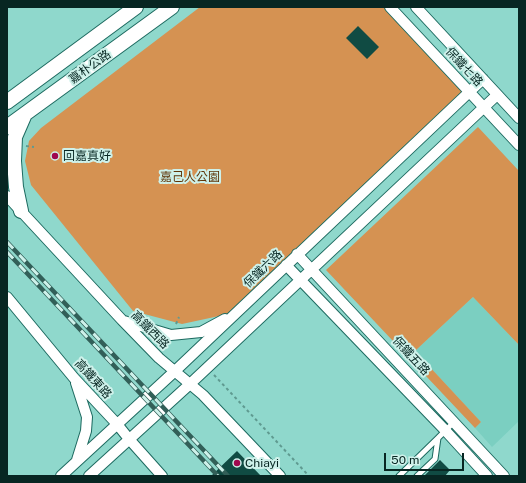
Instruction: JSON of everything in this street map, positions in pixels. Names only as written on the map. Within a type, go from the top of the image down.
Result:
[{"type":"main road","name":"嘉朴公路","points":[[7,102],[136,7]]},
{"type":"main road","name":"嘉朴公路","points":[[7,127],[172,7]]},
{"type":"main road","points":[[21,211],[16,187],[14,161],[15,137],[25,114]]},
{"type":"street","name":"保鐵七路","points":[[390,7],[519,144]]},
{"type":"street","name":"保鐵七路","points":[[416,7],[519,118]]},
{"type":"street","name":"保鐵六路","points":[[61,476],[175,371],[483,79]]},
{"type":"street","points":[[89,476],[190,384],[497,95]]},
{"type":"street","name":"高鐵西路","points":[[7,196],[159,358],[203,395],[280,476]]},
{"type":"street","name":"保鐵五路","points":[[298,254],[504,476]]},
{"type":"street","points":[[286,265],[442,435],[487,476]]},
{"type":"street","name":"高鐵東路","points":[[7,297],[74,378],[117,424],[162,476]]},
{"type":"street","points":[[122,320],[171,335],[201,332],[236,313]]},
{"type":"street","points":[[74,378],[87,417],[86,430],[76,463]]},
{"type":"lane","points":[[399,476],[454,422]]},
{"type":"lane","points":[[417,476],[435,459],[442,435]]},
{"type":"path","points":[[171,335],[179,317]]},
{"type":"path","points":[[206,368],[229,390],[309,476]]},
{"type":"shaded area","points":[[473,297],[519,345],[519,421],[492,447],[475,428],[481,422],[415,351]]},
{"type":"green space","name":"嘉己人公園","points":[[200,7],[384,7],[469,92],[233,313],[182,324],[133,311],[31,185],[25,161],[29,141],[41,128]]},
{"type":"green space","points":[[478,127],[519,171],[519,345],[473,297],[415,351],[481,422],[475,428],[326,270]]},
{"type":"building","points":[[358,26],[379,47],[367,59],[346,38]]},
{"type":"building","name":"Chiayi","points":[[237,451],[261,476],[211,476]]},
{"type":"building","points":[[440,460],[450,470],[445,476],[424,476]]},
{"type":"railway","points":[[7,242],[228,476]]},
{"type":"railway","points":[[7,252],[218,476]]},
{"type":"place","name":"回嘉真好","points":[[55,156]]},
{"type":"place","name":"Chiayi","points":[[237,463]]}]
